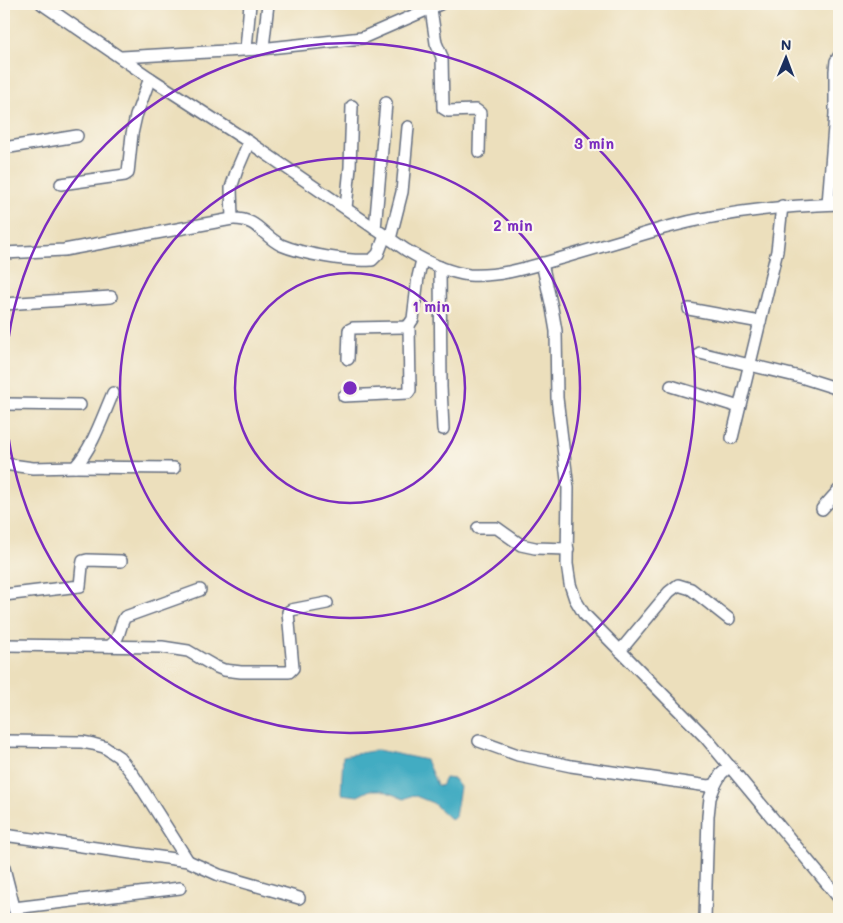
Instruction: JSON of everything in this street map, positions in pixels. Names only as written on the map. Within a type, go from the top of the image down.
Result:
[{"type":"street","points":[[42,4],[422,260],[440,268],[470,275],[502,272],[542,263],[666,228],[741,211],[782,206],[834,204],[831,153],[837,118],[835,71],[836,61],[839,56]]},
{"type":"street","points":[[246,50],[250,4]]},
{"type":"street","points":[[263,48],[268,4]]},
{"type":"street","points":[[122,57],[246,50],[362,38],[436,6],[436,43],[442,56],[443,108],[448,111],[476,110],[480,113],[479,152]]},
{"type":"street","points":[[61,184],[128,173],[134,125],[150,78]]},
{"type":"street","points":[[375,229],[386,104]]},
{"type":"street","points":[[346,208],[350,167],[352,106]]},
{"type":"street","points":[[4,253],[64,250],[241,218],[251,222],[267,236],[282,245],[314,255],[372,260],[378,254],[387,237],[402,192],[408,127]]},
{"type":"street","points":[[4,148],[77,136]]},
{"type":"street","points":[[232,219],[231,188],[249,142]]},
{"type":"street","points":[[732,438],[777,251],[782,206]]},
{"type":"street","points":[[348,359],[349,330],[353,328],[404,327],[413,319],[422,260]]},
{"type":"street","points":[[542,263],[556,331],[558,398],[568,488],[567,564],[570,584],[575,598],[584,614],[706,738],[839,898]]},
{"type":"street","points":[[440,268],[443,429]]},
{"type":"street","points":[[4,304],[111,297]]},
{"type":"street","points":[[689,309],[760,322]]},
{"type":"street","points":[[344,396],[408,393],[410,390],[409,324]]},
{"type":"street","points":[[700,353],[804,378],[839,389]]},
{"type":"street","points":[[671,386],[740,407]]},
{"type":"street","points":[[75,467],[87,452],[113,393]]},
{"type":"street","points":[[4,404],[80,405]]},
{"type":"street","points":[[4,464],[33,468],[174,468]]},
{"type":"street","points":[[822,509],[839,490]]},
{"type":"street","points":[[478,528],[497,528],[521,545],[535,548],[568,549]]},
{"type":"street","points":[[4,595],[80,586],[84,561],[121,561]]},
{"type":"street","points":[[620,651],[669,592],[678,585],[691,589],[729,619]]},
{"type":"street","points":[[110,646],[119,636],[125,617],[200,590]]},
{"type":"street","points":[[4,645],[176,648],[188,651],[214,666],[241,672],[289,672],[294,668],[288,612],[327,604]]},
{"type":"street","points":[[4,742],[82,742],[112,751],[134,776],[188,861]]},
{"type":"street","points":[[479,742],[518,755],[571,766],[695,784],[715,785]]},
{"type":"street","points":[[705,919],[710,798],[715,785],[730,766]]},
{"type":"street","points":[[4,835],[188,861],[219,875],[299,898]]},
{"type":"street","points":[[4,868],[11,905],[180,888]]},
{"type":"water","points":[[378,750],[426,760],[437,785],[441,786],[445,778],[454,779],[460,787],[455,817],[450,819],[433,803],[413,795],[404,799],[382,790],[370,790],[358,796],[341,794],[343,756]]}]
